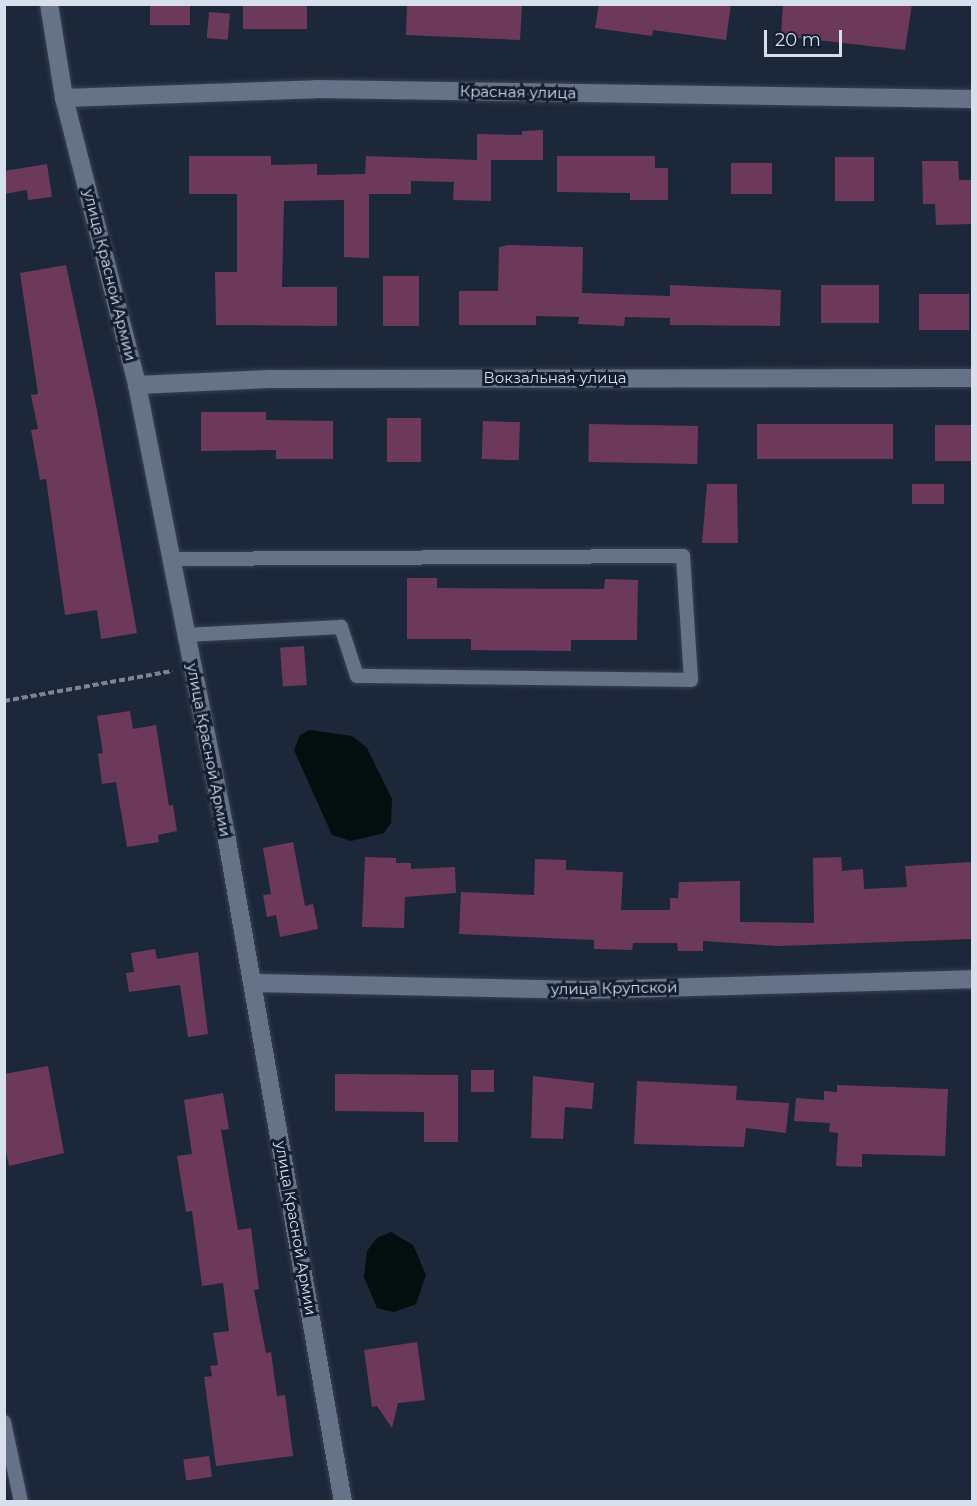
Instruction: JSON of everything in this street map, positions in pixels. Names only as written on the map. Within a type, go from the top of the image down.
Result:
[{"type":"street","name":"улица Красной Армии","points":[[49,4],[64,98],[137,385],[255,983],[343,1502]]},
{"type":"street","name":"Красная улица","points":[[64,98],[316,89],[972,99]]},
{"type":"street","name":"Вокзальная улица","points":[[137,385],[270,379],[972,378]]},
{"type":"street","name":"улица Крупской","points":[[255,983],[585,990],[972,979]]},
{"type":"lane","points":[[171,559],[683,556],[691,680],[357,676],[341,627],[185,635]]},
{"type":"lane","points":[[4,1422],[21,1502]]},
{"type":"path","points":[[4,701],[192,668]]},
{"type":"shaded area","points":[[310,730],[352,736],[367,748],[392,799],[391,823],[384,833],[351,841],[332,835],[294,750],[300,735]]},
{"type":"shaded area","points":[[391,1232],[413,1245],[426,1275],[416,1304],[394,1312],[377,1308],[364,1277],[367,1251],[377,1238]]},
{"type":"building","points":[[150,4],[190,4],[190,25],[150,25]]},
{"type":"building","points":[[243,4],[307,4],[307,29],[243,29]]},
{"type":"building","points":[[407,4],[522,4],[520,40],[406,35]]},
{"type":"building","points":[[599,4],[731,4],[726,40],[653,30],[652,36],[595,28]]},
{"type":"building","points":[[783,4],[912,4],[905,50],[781,36]]},
{"type":"building","points":[[209,12],[230,14],[228,40],[207,38]]},
{"type":"building","points":[[543,130],[543,160],[491,160],[491,201],[453,200],[454,182],[411,181],[411,194],[369,194],[369,258],[344,257],[344,200],[284,201],[282,287],[337,287],[337,326],[216,325],[215,272],[237,272],[237,194],[189,194],[189,156],[271,156],[271,165],[317,164],[317,175],[365,174],[366,156],[477,160],[477,134],[522,135],[522,131]]},
{"type":"building","points":[[557,156],[655,156],[655,168],[668,168],[668,200],[630,200],[630,193],[557,192]]},
{"type":"building","points":[[835,157],[874,157],[874,201],[835,201]]},
{"type":"building","points":[[922,161],[958,161],[959,180],[972,180],[972,224],[936,225],[935,204],[923,204]]},
{"type":"building","points":[[731,163],[772,163],[772,194],[731,194]]},
{"type":"building","points":[[47,164],[52,197],[28,200],[27,190],[4,194],[4,171]]},
{"type":"building","points":[[508,245],[583,247],[582,293],[670,296],[670,285],[781,290],[780,326],[670,325],[670,318],[625,317],[624,326],[578,324],[579,317],[536,316],[536,325],[459,325],[459,291],[498,291],[499,247]]},
{"type":"building","points":[[66,265],[97,410],[137,633],[101,639],[97,610],[65,615],[46,479],[40,480],[31,430],[38,429],[31,395],[38,394],[20,273]]},
{"type":"building","points":[[383,276],[419,276],[419,326],[383,326]]},
{"type":"building","points":[[821,285],[879,285],[879,323],[821,323]]},
{"type":"building","points":[[919,294],[969,294],[969,330],[919,330]]},
{"type":"building","points":[[201,412],[266,412],[266,420],[333,421],[333,459],[276,459],[276,450],[201,451]]},
{"type":"building","points":[[387,418],[421,418],[421,462],[387,462]]},
{"type":"building","points":[[483,421],[520,422],[519,460],[482,459]]},
{"type":"building","points":[[589,424],[698,426],[697,464],[588,462]]},
{"type":"building","points":[[757,424],[893,424],[893,459],[757,459]]},
{"type":"building","points":[[935,425],[972,425],[972,461],[935,461]]},
{"type":"building","points":[[707,484],[737,484],[738,543],[702,543]]},
{"type":"building","points":[[912,484],[944,484],[944,504],[912,504]]},
{"type":"building","points":[[407,578],[437,578],[437,588],[604,589],[605,579],[638,580],[637,640],[571,640],[571,651],[471,650],[471,639],[407,639]]},
{"type":"building","points":[[304,646],[307,685],[283,687],[280,648]]},
{"type":"building","points":[[130,711],[133,729],[156,725],[169,806],[173,805],[177,831],[158,835],[159,842],[127,847],[116,782],[102,784],[98,754],[103,753],[97,716]]},
{"type":"building","points":[[293,842],[305,906],[313,904],[318,929],[280,937],[276,915],[267,917],[263,895],[271,894],[263,848]]},
{"type":"building","points":[[365,857],[396,858],[396,863],[411,863],[411,869],[455,867],[456,893],[405,897],[404,928],[362,927]]},
{"type":"building","points":[[841,857],[842,871],[863,869],[864,889],[907,887],[905,866],[972,862],[972,939],[779,946],[703,941],[703,951],[678,951],[677,943],[633,943],[632,950],[594,949],[594,940],[459,934],[461,892],[534,895],[535,859],[566,860],[566,870],[623,872],[621,910],[670,910],[670,898],[678,898],[679,882],[740,881],[740,922],[814,923],[813,858]]},
{"type":"building","points":[[155,949],[157,959],[198,952],[208,1034],[188,1037],[180,985],[129,992],[126,973],[134,972],[131,953]]},
{"type":"building","points":[[48,1066],[64,1153],[9,1166],[4,1143],[4,1074]]},
{"type":"building","points":[[471,1070],[494,1070],[494,1092],[471,1092]]},
{"type":"building","points":[[335,1074],[458,1075],[458,1142],[424,1142],[424,1112],[335,1111]]},
{"type":"building","points":[[533,1076],[594,1083],[592,1109],[565,1107],[563,1139],[531,1138]]},
{"type":"building","points":[[637,1081],[737,1086],[736,1100],[789,1103],[786,1133],[746,1128],[744,1147],[634,1144]]},
{"type":"building","points":[[837,1085],[948,1089],[945,1156],[862,1154],[862,1167],[836,1166],[838,1133],[829,1132],[830,1123],[794,1121],[796,1098],[824,1100],[824,1091],[837,1092]]},
{"type":"building","points":[[223,1093],[229,1129],[221,1130],[238,1230],[251,1228],[259,1289],[254,1290],[266,1353],[271,1352],[277,1396],[285,1395],[293,1456],[216,1466],[204,1377],[212,1376],[210,1366],[218,1365],[213,1333],[229,1331],[223,1283],[202,1286],[192,1211],[186,1212],[177,1156],[192,1154],[184,1100]]},
{"type":"building","points":[[417,1342],[425,1400],[398,1403],[392,1428],[377,1406],[372,1407],[364,1350]]},
{"type":"building","points":[[209,1456],[212,1477],[186,1480],[183,1460]]}]
